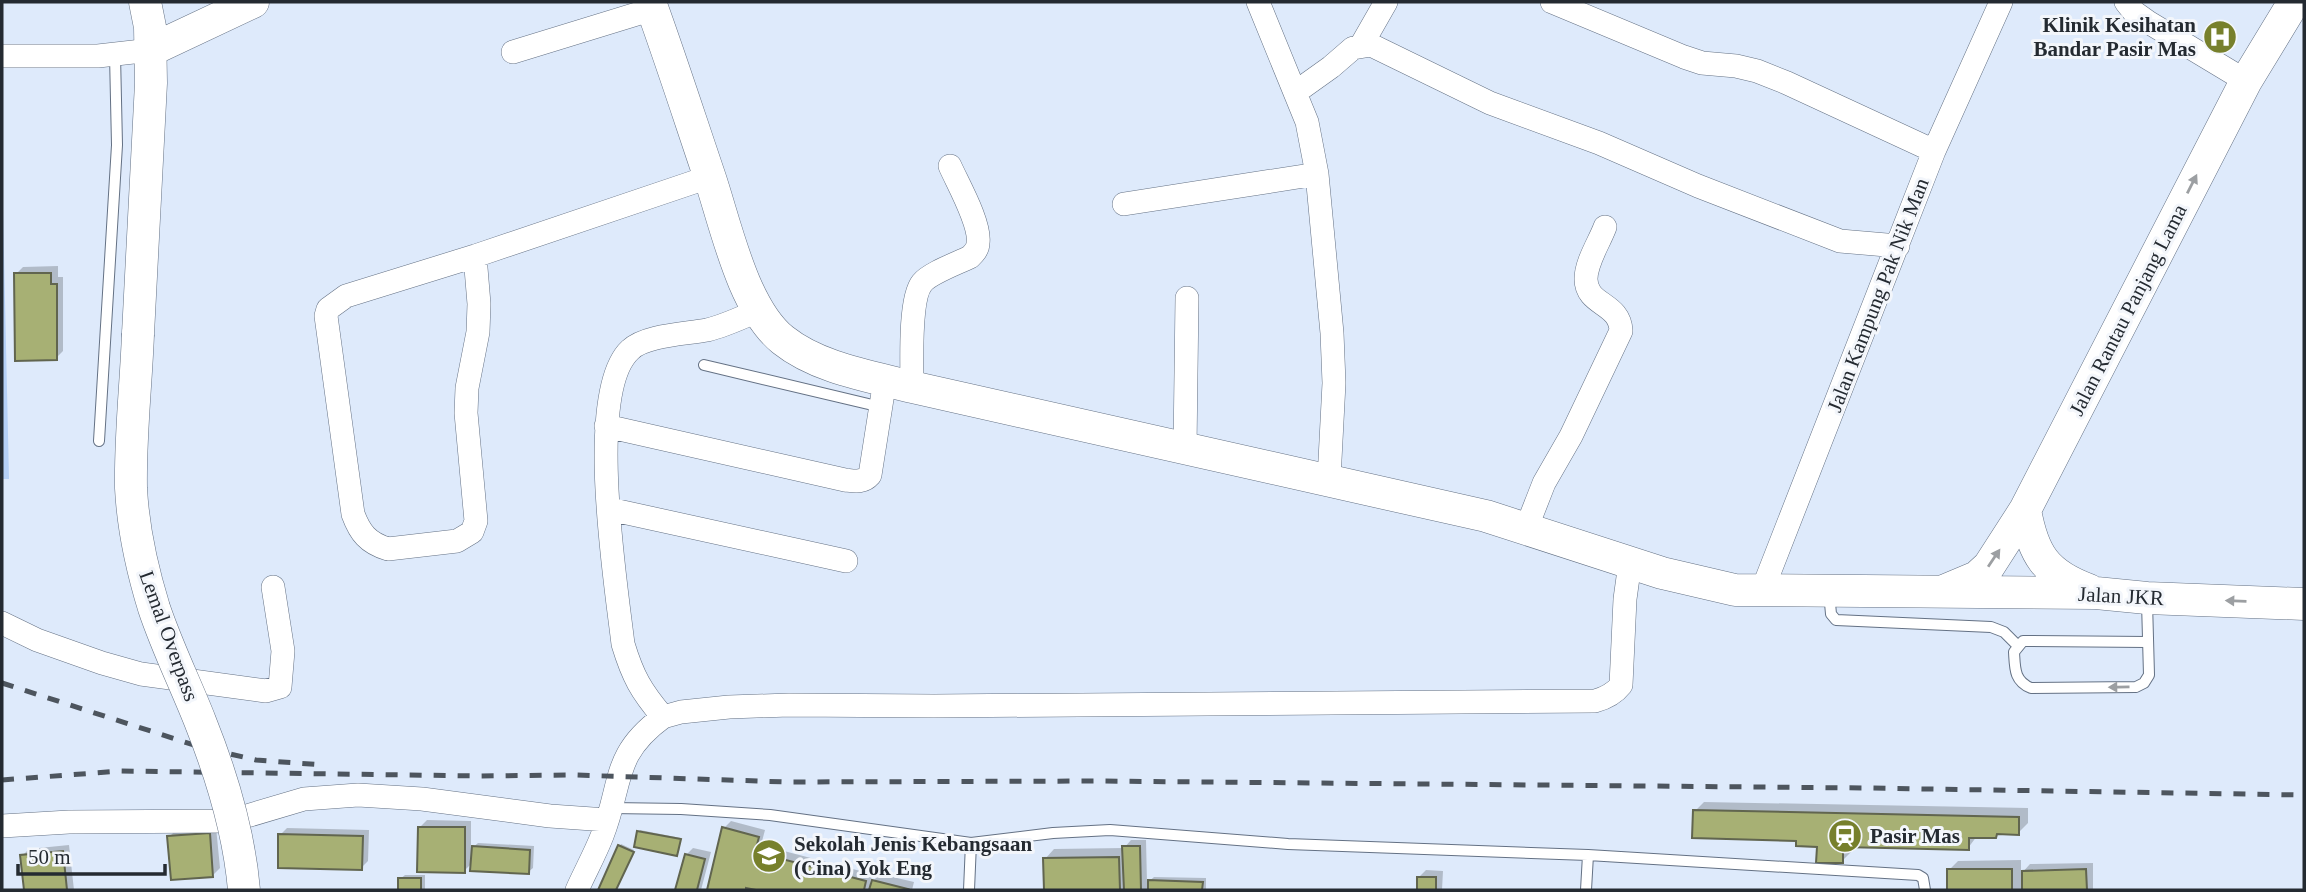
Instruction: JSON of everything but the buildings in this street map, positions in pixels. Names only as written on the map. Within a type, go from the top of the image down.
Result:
[{"type":"street","points":[[145,2],[172,22],[185,26],[207,24]]},
{"type":"street","name":"Lemal Overpass","points":[[145,2],[151,50],[131,486],[134,524],[154,607],[169,650],[199,719],[231,811],[241,857],[242,890]]},
{"type":"street","points":[[2,56],[115,55],[151,50],[253,2]]},
{"type":"street","points":[[1258,2],[1307,122],[1317,174],[1334,383],[1329,480]]},
{"type":"street","points":[[1362,44],[1385,2]]},
{"type":"street","points":[[1552,2],[1684,57],[1702,63],[1736,66],[1787,83],[1934,151]]},
{"type":"street","name":"Jalan Kampung Pak Nik Man","points":[[1762,591],[1934,151],[2001,2]]},
{"type":"street","points":[[2126,2],[2148,22],[2246,81]]},
{"type":"street","name":"Jalan Rantau Panjang Lama","points":[[1938,593],[1964,583],[1989,566],[2025,509],[2246,81],[2294,2]]},
{"type":"street","points":[[513,52],[652,5],[757,311],[709,329],[647,341],[630,349],[611,391],[605,460],[623,644],[642,693],[663,717]]},
{"type":"street","points":[[1296,92],[1353,48],[1371,44],[1490,103],[1840,241],[1898,246]]},
{"type":"street","points":[[606,426],[845,480],[865,480],[870,475],[918,291],[922,283],[970,257],[976,252],[979,242],[977,230],[950,166]]},
{"type":"street","points":[[1124,204],[1317,174]]},
{"type":"street","points":[[475,256],[479,304],[478,332],[467,388],[466,413],[476,521],[472,532],[457,541],[387,548],[377,545],[364,536],[353,514],[326,316],[328,309],[346,296],[475,256],[709,177]]},
{"type":"street","points":[[1526,529],[1544,483],[1572,436],[1621,331],[1621,324],[1613,310],[1595,299],[1587,285],[1589,266],[1605,227]]},
{"type":"street","points":[[1185,448],[1187,298]]},
{"type":"street","name":"Jalan JKR","points":[[757,311],[784,341],[811,357],[892,391],[1185,448],[1486,516],[1630,563],[1706,584],[1762,591],[2096,593],[2147,598],[2304,604]]},
{"type":"street","points":[[609,509],[846,561]]},
{"type":"street","points":[[2025,509],[2030,538],[2046,564],[2064,581],[2096,593]]},
{"type":"street","points":[[577,890],[603,835],[622,765],[643,732],[663,717],[681,712],[729,707],[789,705],[1595,701],[1605,698],[1621,685],[1630,563]]},
{"type":"street","points":[[2,623],[48,644],[141,674],[266,691],[280,687],[282,651],[273,587]]},
{"type":"street","points":[[2,826],[69,822],[230,821],[304,799],[358,795],[422,799],[550,816],[609,814]]},
{"type":"street","points":[[230,821],[242,890]]},
{"type":"lane","points":[[99,441],[117,145],[115,55]]},
{"type":"lane","points":[[704,365],[892,391]]},
{"type":"lane","points":[[1829,592],[1831,614],[1836,620],[1991,626],[2004,632],[2017,645]]},
{"type":"lane","points":[[2147,598],[2149,675],[2144,683],[2136,687],[2031,688],[2024,685],[2015,674],[2014,652],[2017,645],[2023,641],[2147,642]]},
{"type":"lane","points":[[609,814],[681,809],[770,815],[971,843],[1053,833],[1110,830],[1288,844],[1588,855],[1918,875],[1923,878],[1925,890]]},
{"type":"lane","points":[[969,890],[971,843]]},
{"type":"lane","points":[[1586,890],[1588,855]]},
{"type":"shaded area","points":[[2,166],[9,479],[2,479]]},
{"type":"railway","points":[[2,683],[200,747],[256,760],[323,765]]},
{"type":"railway","points":[[2,780],[121,771],[575,775],[788,782],[1096,781],[2304,795]]},
{"type":"place","name":"Klinik Kesihatan Bandar Pasir Mas","points":[[2220,37]]},
{"type":"place","name":"Pasir Mas","points":[[1845,836]]},
{"type":"place","name":"Sekolah Jenis Kebangsaan (Cina) Yok Eng","points":[[769,856]]}]
